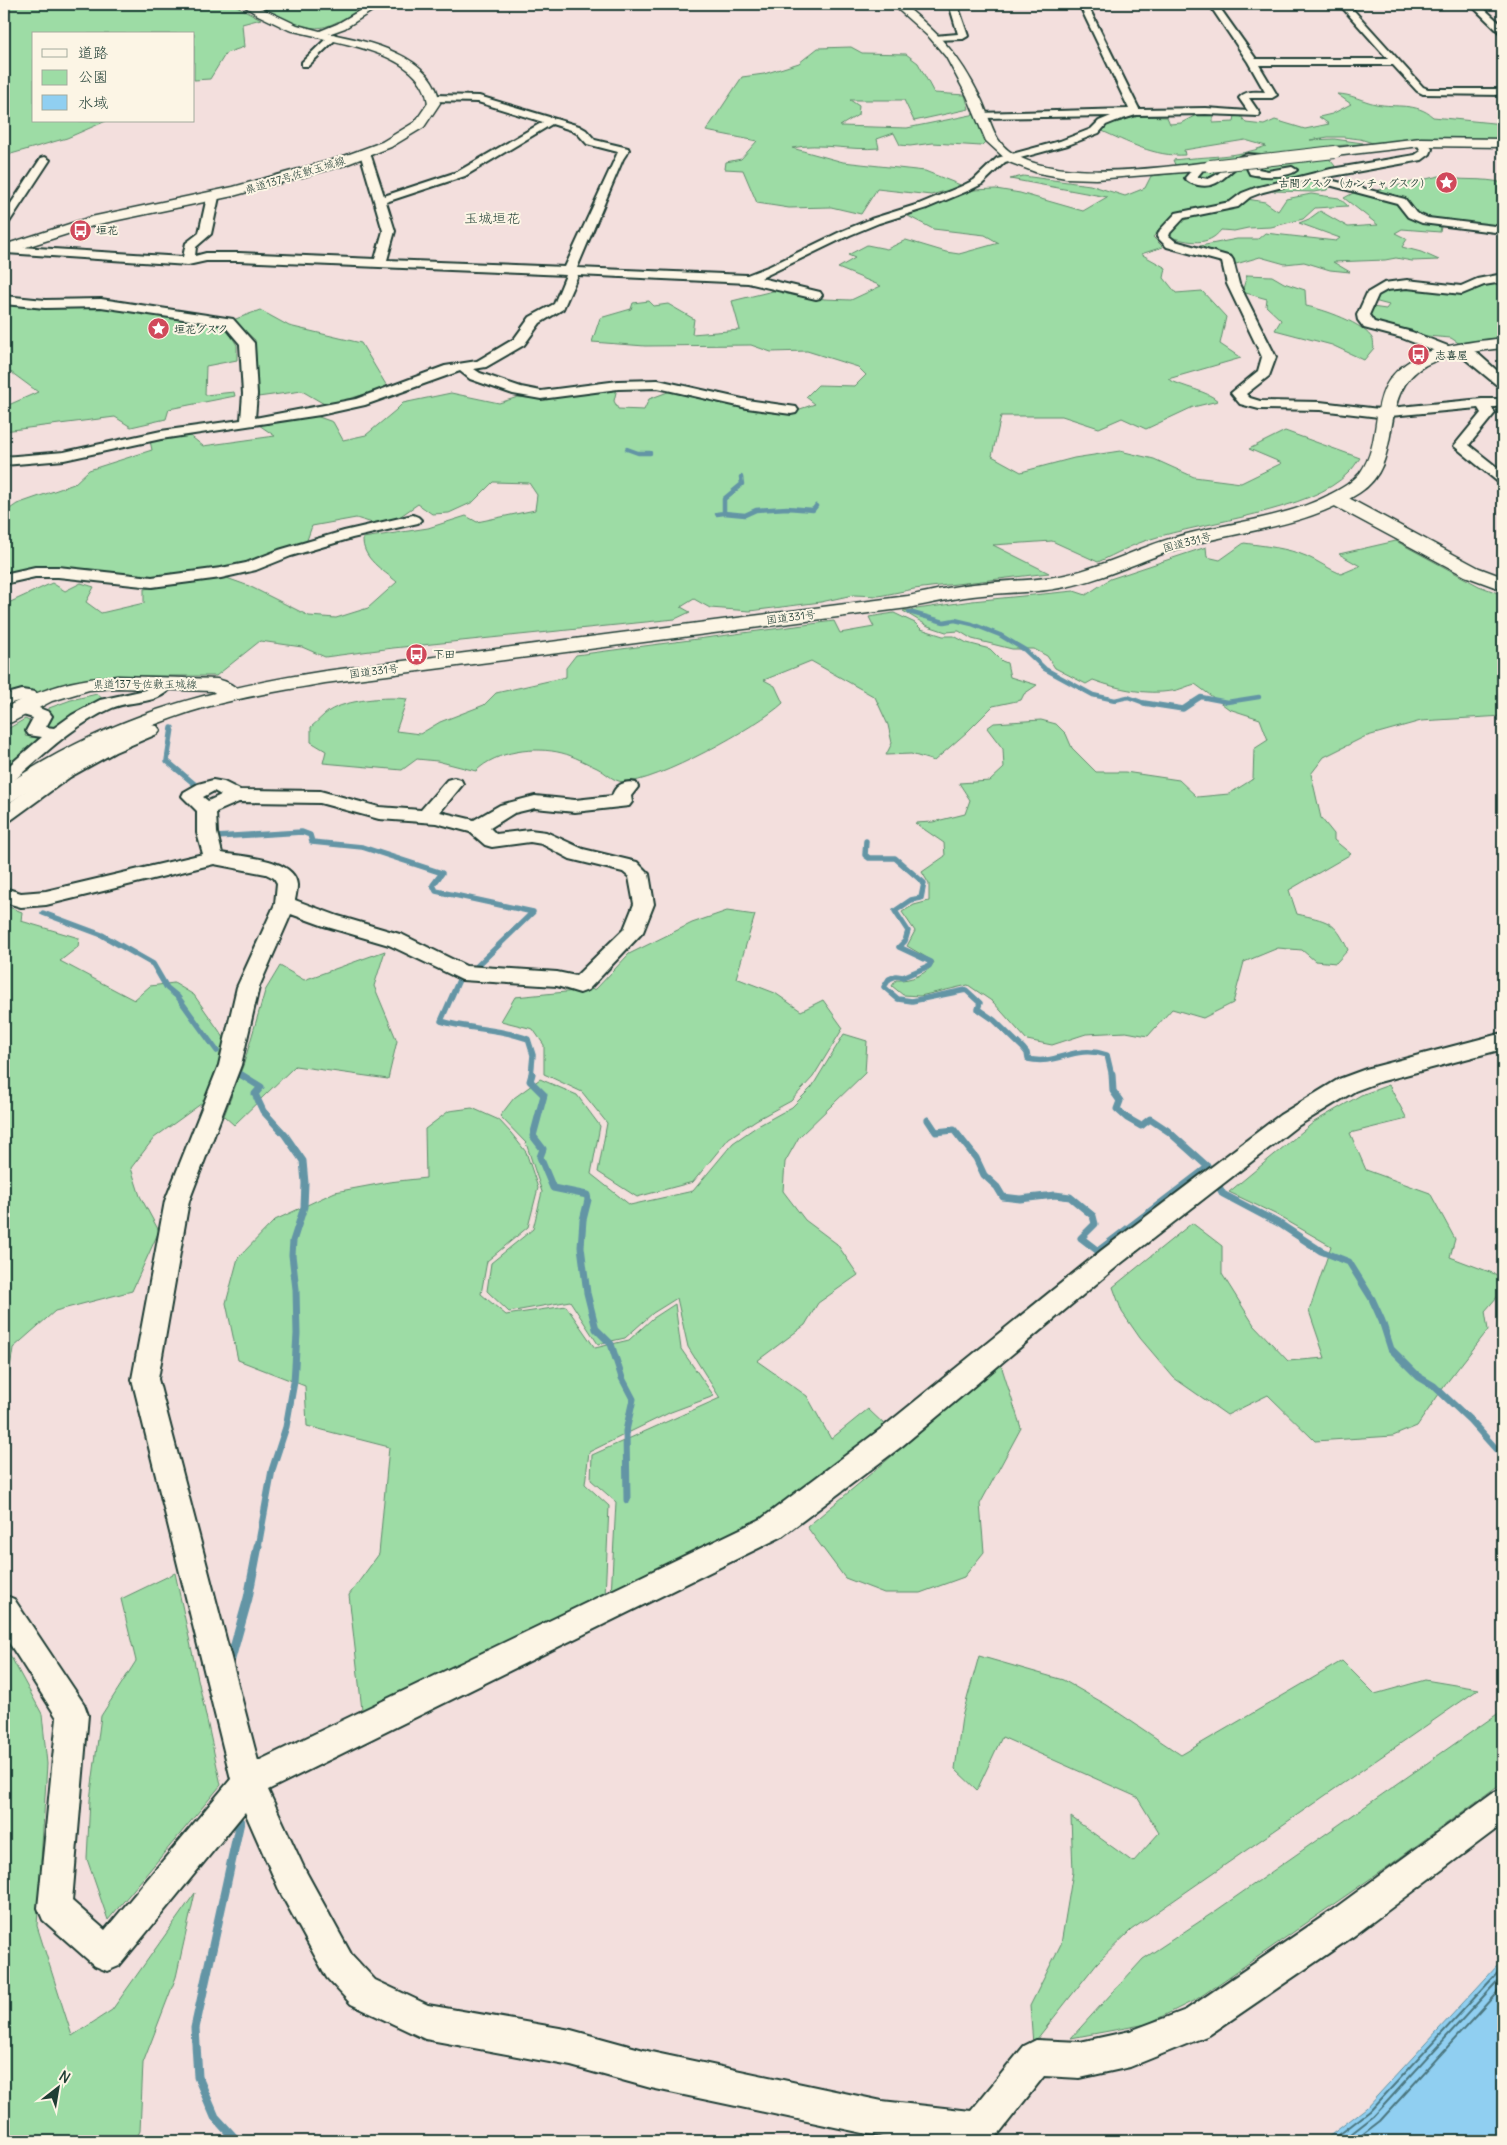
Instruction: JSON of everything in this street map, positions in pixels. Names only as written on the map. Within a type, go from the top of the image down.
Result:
[{"type":"main road","points":[[246,4],[284,23],[371,48],[406,63],[425,81],[433,98]]},
{"type":"main road","points":[[327,36],[336,28],[378,4]]},
{"type":"main road","points":[[897,4],[937,38],[953,57],[982,115],[993,143],[1008,157],[1049,170],[1083,175],[1127,175],[1421,142],[1503,143]]},
{"type":"main road","name":"県道137号佐敷玉城線","points":[[5,250],[107,218],[213,197],[307,172],[364,153],[420,124],[428,116],[434,103],[433,98]]},
{"type":"main road","name":"国道331号","points":[[4,796],[45,770],[87,747],[183,708],[231,694],[325,677],[900,603],[963,592],[1063,581],[1091,575],[1166,546],[1190,539],[1247,528],[1336,499],[1353,489],[1366,478],[1374,466],[1379,452],[1388,399],[1408,370],[1432,356],[1454,350],[1503,343]]},
{"type":"main road","points":[[1336,499],[1472,572],[1503,584]]},
{"type":"main road","name":"県道137号佐敷玉城線","points":[[4,717],[32,702],[67,688],[88,684],[118,682],[216,685],[231,694]]},
{"type":"street","points":[[937,38],[963,36],[953,4]]},
{"type":"street","points":[[1083,4],[1135,112]]},
{"type":"street","points":[[982,115],[1206,111],[1255,114],[1244,98],[1246,95],[1272,95],[1253,62],[1214,4]]},
{"type":"street","points":[[1343,4],[1420,89],[1426,92],[1503,92]]},
{"type":"street","points":[[1474,4],[1503,31]]},
{"type":"street","points":[[305,64],[327,36]]},
{"type":"street","points":[[1253,62],[1395,62]]},
{"type":"street","points":[[4,461],[64,456],[161,436],[248,423],[360,402],[450,369],[481,364],[522,339],[535,320],[559,306],[572,275],[570,271],[624,150],[591,142],[582,132],[552,121],[479,99],[433,98]]},
{"type":"street","points":[[748,279],[774,269],[846,233],[875,221],[923,206],[966,188],[978,182],[1001,160],[1064,143],[1095,131],[1098,125],[1109,120],[1135,112]]},
{"type":"street","points":[[379,201],[461,174],[552,121]]},
{"type":"street","points":[[1421,142],[1427,149],[1418,158],[1331,172],[1251,193],[1234,205],[1225,208],[1180,215],[1164,232],[1163,237],[1171,244],[1227,260],[1233,284],[1269,357],[1264,373],[1238,393],[1245,401],[1272,406],[1320,406],[1386,412],[1503,402],[1497,387],[1501,380],[1471,355],[1369,325],[1364,320],[1363,315],[1373,293],[1384,287],[1407,284],[1462,290],[1481,282],[1503,278]]},
{"type":"street","points":[[364,153],[389,231],[380,264]]},
{"type":"street","points":[[1193,167],[1197,171],[1190,178],[1198,182],[1207,183],[1217,180],[1242,158],[1253,157],[1260,158],[1258,163],[1252,168],[1254,172],[1281,173],[1314,167],[1325,168],[1331,172]]},
{"type":"street","points":[[4,222],[45,160]]},
{"type":"street","points":[[1309,177],[1401,201],[1412,215],[1426,221],[1503,230]]},
{"type":"street","points":[[188,261],[190,246],[205,234],[213,197]]},
{"type":"street","points":[[5,250],[188,261],[206,257],[239,257],[748,279],[816,294]]},
{"type":"street","points":[[4,300],[44,304],[101,303],[228,322],[247,342],[250,394],[248,423]]},
{"type":"street","points":[[463,367],[475,376],[518,391],[541,395],[609,386],[658,384],[747,404],[791,410]]},
{"type":"street","points":[[1482,403],[1488,413],[1461,446],[1503,479]]},
{"type":"street","points":[[86,435],[93,451]]},
{"type":"street","points":[[26,460],[29,443]]},
{"type":"street","points":[[4,579],[35,572],[58,572],[152,582],[221,573],[250,567],[286,553],[348,534],[414,520]]},
{"type":"street","points":[[4,779],[58,734],[90,712],[108,703],[137,699],[157,692],[165,684]]},
{"type":"street","points":[[4,700],[22,695],[29,696],[32,702],[29,711],[43,716],[35,731],[58,734]]},
{"type":"street","points":[[4,816],[63,773],[109,748],[151,730]]},
{"type":"street","points":[[426,816],[454,784]]},
{"type":"street","points":[[477,827],[507,809],[535,802],[575,806],[600,802],[622,802],[621,794],[628,787]]},
{"type":"street","points":[[214,858],[206,833],[206,809],[236,796],[320,797],[380,813],[436,817],[477,827],[492,841],[530,836],[546,838],[577,854],[630,867],[639,874],[644,904],[633,932],[580,985],[558,980],[462,974],[421,951],[396,940],[331,921],[285,904]]},
{"type":"street","points":[[4,895],[21,900],[46,898],[214,858],[254,864],[282,874],[287,883],[285,904],[248,987],[230,1065],[177,1201],[145,1379],[248,1783],[293,1882],[338,1966],[363,1992],[425,2022],[571,2048],[650,2070],[882,2119],[979,2130],[1036,2058],[1080,2060],[1130,2049],[1197,2023],[1343,1922],[1503,1804]]},
{"type":"street","points":[[4,1609],[73,1715],[55,1908],[107,1954],[248,1783],[771,1528],[892,1437],[1111,1257],[1288,1121],[1347,1085],[1374,1075],[1503,1041]]},
{"type":"green space","points":[[4,4],[233,4],[261,19],[242,24],[244,47],[226,53],[210,79],[195,80],[195,32],[32,32],[32,122],[104,122],[67,138],[4,156]]},
{"type":"green space","points":[[258,4],[368,4],[330,25],[312,28],[292,23]]},
{"type":"green space","points":[[851,47],[862,53],[906,54],[918,63],[934,93],[965,95],[969,109],[914,121],[904,100],[850,100],[859,106],[858,115],[840,126],[907,128],[976,114],[986,141],[981,146],[933,143],[910,146],[900,145],[894,133],[877,139],[879,148],[802,146],[792,148],[843,162],[925,171],[963,186],[931,195],[877,189],[861,214],[831,207],[789,208],[757,203],[743,170],[725,169],[726,162],[741,159],[757,141],[706,131],[742,77],[764,74],[799,63],[818,48]]},
{"type":"green space","points":[[1337,94],[1347,95],[1376,104],[1413,107],[1433,117],[1503,124],[1503,141],[1473,140],[1376,144],[1360,139],[1328,137],[1310,140],[1334,139],[1363,144],[1330,146],[1333,149],[1253,156],[1218,163],[1176,167],[1173,160],[1232,155],[1266,146],[1245,140],[1184,150],[1185,155],[1163,154],[1141,148],[1100,130],[1102,126],[1138,116],[1167,117],[1170,124],[1181,123],[1200,113],[1213,115],[1213,123],[1234,122],[1235,115],[1241,116],[1246,123],[1264,125],[1275,120],[1305,129],[1329,124],[1319,117],[1332,114],[1351,104]]},
{"type":"green space","points":[[1327,156],[1335,166],[1333,170],[1261,186],[1236,197],[1228,204],[1187,210],[1174,214],[1153,237],[1163,247],[1141,254],[1166,268],[1164,278],[1176,293],[1202,291],[1226,317],[1220,344],[1241,358],[1168,379],[1207,394],[1218,401],[1193,407],[1146,429],[1122,418],[1099,428],[1062,416],[1001,416],[992,456],[1021,472],[1074,458],[1120,451],[1154,459],[1194,477],[1241,483],[1282,463],[1249,449],[1285,431],[1360,458],[1350,471],[1332,486],[1310,497],[1256,514],[1151,539],[1131,546],[1098,562],[1052,541],[993,545],[1049,573],[914,589],[879,596],[853,595],[821,602],[750,611],[710,608],[694,599],[681,607],[690,612],[675,619],[393,648],[325,657],[302,647],[260,641],[216,676],[113,676],[70,682],[39,695],[32,690],[4,696],[4,605],[52,583],[65,591],[81,583],[94,587],[86,602],[101,613],[144,603],[144,589],[224,577],[249,586],[309,616],[336,618],[368,608],[397,582],[370,558],[366,552],[363,538],[428,528],[466,516],[477,522],[535,510],[537,495],[529,483],[493,482],[473,502],[449,513],[432,514],[418,504],[392,522],[376,524],[356,518],[312,526],[306,543],[247,564],[152,577],[87,569],[43,567],[4,574],[4,513],[17,504],[74,484],[89,470],[152,450],[150,441],[188,434],[203,446],[275,436],[259,425],[313,415],[333,422],[343,440],[366,435],[403,403],[451,393],[499,403],[518,397],[539,399],[617,388],[614,401],[618,409],[644,410],[649,399],[676,389],[791,412],[815,404],[806,397],[818,385],[855,386],[866,375],[858,367],[807,351],[771,352],[751,345],[645,346],[592,342],[600,318],[631,309],[633,303],[649,301],[654,306],[668,304],[694,319],[692,334],[740,330],[732,301],[777,290],[824,299],[851,300],[881,286],[838,268],[855,258],[848,255],[867,245],[887,249],[906,240],[959,254],[999,243],[985,235],[933,229],[908,216],[973,190],[996,189],[1020,193],[1083,211],[1107,197],[1010,179],[1023,176],[1090,185],[1125,196],[1145,188],[1151,176]]},
{"type":"green space","points":[[1439,176],[1503,183],[1503,228],[1447,223],[1418,215],[1408,200],[1374,191]]},
{"type":"green space","points":[[1302,181],[1331,185],[1327,190],[1314,192],[1272,191]]},
{"type":"green space","points":[[1355,192],[1397,202],[1422,223],[1441,227],[1440,232],[1402,229],[1395,233],[1407,239],[1402,247],[1421,252],[1439,260],[1412,261],[1396,258],[1333,262],[1350,272],[1330,270],[1304,262],[1285,264],[1260,257],[1236,264],[1224,255],[1200,246],[1237,239],[1258,239],[1265,233],[1336,241],[1340,238],[1299,223],[1320,211],[1348,227],[1378,225],[1344,198]]},
{"type":"green space","points":[[1311,194],[1339,198],[1348,206],[1315,208],[1303,219],[1271,227],[1234,231],[1221,230],[1210,239],[1204,241],[1198,242],[1170,237],[1169,232],[1187,217],[1227,209],[1247,199],[1265,202],[1278,211],[1286,199]]},
{"type":"green space","points":[[1247,275],[1272,276],[1284,283],[1305,290],[1306,306],[1322,310],[1353,323],[1368,334],[1373,340],[1374,348],[1364,360],[1332,345],[1275,330],[1281,320],[1266,306],[1267,299],[1242,292]]},
{"type":"green space","points":[[1496,281],[1503,281],[1503,339],[1460,344],[1451,338],[1414,335],[1371,322],[1369,315],[1372,307],[1386,309],[1389,305],[1374,301],[1381,293],[1391,288],[1416,287],[1466,292]]},
{"type":"green space","points":[[4,305],[42,309],[101,307],[224,325],[237,345],[237,360],[206,366],[205,395],[234,392],[235,396],[169,409],[166,419],[131,427],[115,417],[4,431],[4,407],[38,392],[4,367]]},
{"type":"green space","points":[[260,310],[289,326],[361,343],[388,388],[326,405],[302,391],[258,397],[255,340],[233,320]]},
{"type":"green space","points":[[1396,541],[1479,586],[1503,595],[1503,716],[1421,721],[1364,737],[1324,757],[1311,774],[1321,818],[1334,834],[1334,840],[1351,854],[1289,890],[1297,914],[1329,923],[1339,933],[1348,950],[1336,963],[1315,961],[1302,950],[1278,948],[1244,962],[1233,1003],[1203,1018],[1172,1009],[1148,1036],[1126,1032],[1086,1034],[1052,1045],[1027,1040],[993,1002],[968,985],[920,996],[903,995],[892,986],[896,980],[913,978],[923,973],[934,962],[907,946],[915,931],[902,912],[914,905],[929,901],[929,884],[922,872],[945,856],[944,843],[915,823],[933,822],[965,814],[970,800],[959,783],[990,781],[1004,768],[1003,749],[987,728],[994,723],[1041,720],[1056,724],[1066,734],[1072,748],[1096,772],[1125,772],[1179,780],[1197,797],[1229,794],[1253,779],[1254,749],[1268,740],[1260,719],[1229,709],[1195,684],[1162,692],[1142,692],[1093,680],[1086,684],[1055,668],[1047,656],[1034,649],[1012,649],[972,639],[959,631],[946,632],[928,626],[903,611],[972,601],[1074,591],[1086,595],[1110,579],[1206,547],[1207,557],[1220,560],[1244,543],[1299,553],[1341,574],[1360,566],[1339,554]]},
{"type":"green space","points":[[894,613],[915,623],[921,629],[943,636],[954,636],[967,643],[990,649],[1002,661],[1007,663],[1010,677],[1037,685],[1024,694],[1021,700],[993,706],[934,761],[911,754],[886,755],[892,743],[888,725],[875,697],[811,661],[764,680],[775,686],[783,703],[771,713],[706,752],[658,774],[639,780],[620,781],[571,756],[540,750],[528,750],[505,755],[484,764],[476,771],[437,761],[417,759],[402,770],[323,763],[326,751],[311,742],[311,727],[329,711],[346,704],[378,699],[407,699],[396,731],[420,734],[440,722],[484,705],[496,693],[566,677],[566,668],[576,655],[834,621],[840,633],[874,627],[869,617]]},
{"type":"green space","points":[[97,694],[104,700],[58,730],[43,728],[49,714],[49,708],[71,700]]},
{"type":"green space","points":[[25,719],[31,722],[25,736],[43,739],[4,772],[4,731]]},
{"type":"green space","points":[[4,905],[22,912],[21,921],[79,938],[78,947],[60,961],[134,1000],[150,986],[174,983],[194,995],[227,1042],[209,1098],[154,1138],[131,1168],[140,1196],[159,1231],[132,1291],[55,1311],[13,1348],[4,1409]]},
{"type":"green space","points":[[727,911],[755,915],[736,978],[775,993],[801,1011],[823,1000],[843,1028],[813,1077],[791,1101],[756,1120],[729,1138],[693,1182],[637,1197],[598,1172],[607,1123],[582,1092],[544,1074],[544,1045],[533,1029],[501,1021],[515,997],[596,989],[629,954],[692,923]]},
{"type":"green space","points":[[385,951],[374,986],[397,1041],[388,1079],[295,1066],[234,1125],[224,1116],[244,1063],[265,991],[280,966],[304,980]]},
{"type":"green space","points":[[844,1034],[867,1041],[865,1073],[799,1137],[785,1162],[783,1191],[805,1220],[837,1244],[858,1275],[818,1303],[805,1325],[757,1361],[807,1396],[831,1439],[868,1409],[889,1429],[755,1526],[611,1596],[616,1502],[591,1480],[592,1455],[720,1398],[688,1347],[677,1298],[653,1313],[625,1338],[598,1344],[570,1301],[509,1312],[487,1291],[491,1263],[533,1229],[542,1192],[526,1143],[500,1116],[514,1098],[540,1079],[577,1095],[600,1126],[591,1174],[630,1205],[693,1191],[733,1143],[756,1127],[792,1107],[812,1087]]},
{"type":"green space","points":[[1389,1085],[1407,1119],[1350,1133],[1366,1170],[1430,1193],[1455,1239],[1450,1257],[1503,1277],[1503,1290],[1485,1311],[1488,1330],[1448,1381],[1417,1426],[1393,1436],[1315,1441],[1268,1395],[1227,1415],[1174,1378],[1140,1338],[1122,1312],[1113,1287],[1192,1223],[1222,1246],[1222,1274],[1254,1325],[1288,1361],[1325,1358],[1309,1311],[1331,1246],[1275,1214],[1229,1192],[1314,1122],[1361,1095]]},
{"type":"green space","points":[[472,1108],[499,1120],[511,1133],[526,1152],[538,1188],[528,1227],[487,1261],[481,1294],[506,1315],[566,1306],[595,1348],[629,1340],[652,1319],[675,1304],[681,1349],[714,1396],[671,1412],[589,1452],[585,1484],[609,1506],[605,1597],[362,1710],[349,1595],[379,1554],[389,1447],[307,1426],[305,1386],[238,1360],[226,1303],[238,1258],[275,1220],[335,1192],[389,1182],[426,1178],[425,1129],[449,1111]]},
{"type":"green space","points":[[1001,1365],[1021,1428],[980,1504],[984,1552],[964,1577],[920,1593],[884,1593],[845,1578],[807,1527]]},
{"type":"green space","points":[[175,1573],[221,1785],[108,1920],[87,1859],[90,1800],[101,1716],[136,1661],[121,1599]]},
{"type":"green space","points":[[4,1644],[42,1714],[47,1764],[37,1926],[72,2036],[112,2010],[195,1893],[176,1977],[143,2063],[140,2131],[135,2141],[4,2141]]},
{"type":"green space","points":[[979,1656],[1063,1680],[1107,1705],[1181,1755],[1342,1661],[1375,1694],[1425,1680],[1479,1689],[1131,1930],[1097,1963],[1033,2044],[1030,2006],[1061,1944],[1073,1872],[1071,1817],[1133,1862],[1159,1833],[1137,1797],[1002,1737],[977,1790],[955,1769],[962,1717]]},
{"type":"green space","points":[[1503,1710],[1503,1782],[1390,1865],[1197,1999],[1147,2024],[1071,2038],[1143,1959],[1217,1910]]},
{"type":"water","points":[[1503,1961],[1503,2141],[1323,2141],[1366,2108]]},
{"type":"waterway","points":[[627,449],[638,453],[650,453]]},
{"type":"waterway","points":[[724,513],[724,499],[742,484],[741,477]]},
{"type":"waterway","points":[[724,513],[745,515],[756,510],[787,508],[813,510],[816,506]]},
{"type":"waterway","points":[[717,514],[724,513]]},
{"type":"waterway","points":[[909,612],[944,622],[955,620],[972,624],[1000,635],[1025,650],[1045,669],[1093,695],[1115,700],[1128,697],[1144,703]]},
{"type":"waterway","points":[[1190,704],[1201,697],[1227,702],[1259,697]]},
{"type":"waterway","points":[[1144,703],[1183,709],[1192,703]]},
{"type":"waterway","points":[[172,728],[167,761],[198,787]]},
{"type":"waterway","points":[[216,837],[302,832],[310,835],[312,842],[362,847],[442,873],[433,885],[436,891],[533,912],[472,971],[462,973],[441,1021],[517,1035],[528,1039],[533,1055],[531,1076]]},
{"type":"waterway","points":[[866,841],[865,855],[869,858],[895,858],[924,883],[921,898],[911,900],[895,911],[908,931],[905,941],[899,947],[931,962],[929,966],[903,977],[896,976],[889,979],[884,987],[898,999],[912,1001],[966,990],[980,1003],[978,1009],[994,1020],[1023,1048],[1027,1053],[1028,1059],[1048,1060],[1075,1053],[1095,1052],[1107,1055],[1112,1076]]},
{"type":"waterway","points":[[43,913],[102,935],[153,964],[167,988],[178,997],[217,1051]]},
{"type":"waterway","points":[[242,1076],[240,1074],[261,1087],[255,1094],[263,1111],[285,1135],[303,1161],[305,1183],[304,1207],[293,1241],[292,1255],[296,1289],[297,1334],[294,1382],[286,1427],[272,1470],[258,1547]]},
{"type":"waterway","points":[[532,1074],[530,1081],[544,1095],[533,1136],[543,1149],[540,1157],[553,1188],[587,1195],[588,1200],[583,1220],[581,1247],[587,1293],[596,1329],[611,1344],[622,1378],[633,1399],[626,1431],[627,1500]]},
{"type":"waterway","points":[[1112,1074],[1113,1091],[1120,1101],[1117,1109],[1127,1118],[1141,1126],[1150,1119],[1168,1131],[1208,1167]]},
{"type":"waterway","points":[[928,1120],[936,1132],[954,1130],[976,1158],[984,1175],[997,1187],[1003,1197],[1020,1199],[1055,1195],[1070,1197],[1093,1216],[1095,1224],[1081,1238],[1098,1251],[1208,1167]]},
{"type":"waterway","points":[[1208,1167],[1223,1194],[1280,1224],[1321,1251],[1349,1262],[1372,1299],[1382,1321],[1391,1349],[1419,1377],[1434,1386],[1470,1420],[1496,1449],[1503,1451]]},
{"type":"waterway","points":[[229,1666],[248,1598],[258,1546]]},
{"type":"waterway","points":[[237,2141],[215,2117],[198,2077],[195,2028],[240,1822]]},
{"type":"place","name":"古間グスク（カンチャグスク）","points":[[1447,183]]},
{"type":"place","name":"垣花","points":[[80,230]]},
{"type":"place","name":"垣花グスク","points":[[158,329]]},
{"type":"place","name":"志喜屋","points":[[1419,355]]},
{"type":"place","name":"下田","points":[[417,654]]},
{"type":"district","name":"玉城垣花","points":[[492,218]]}]
